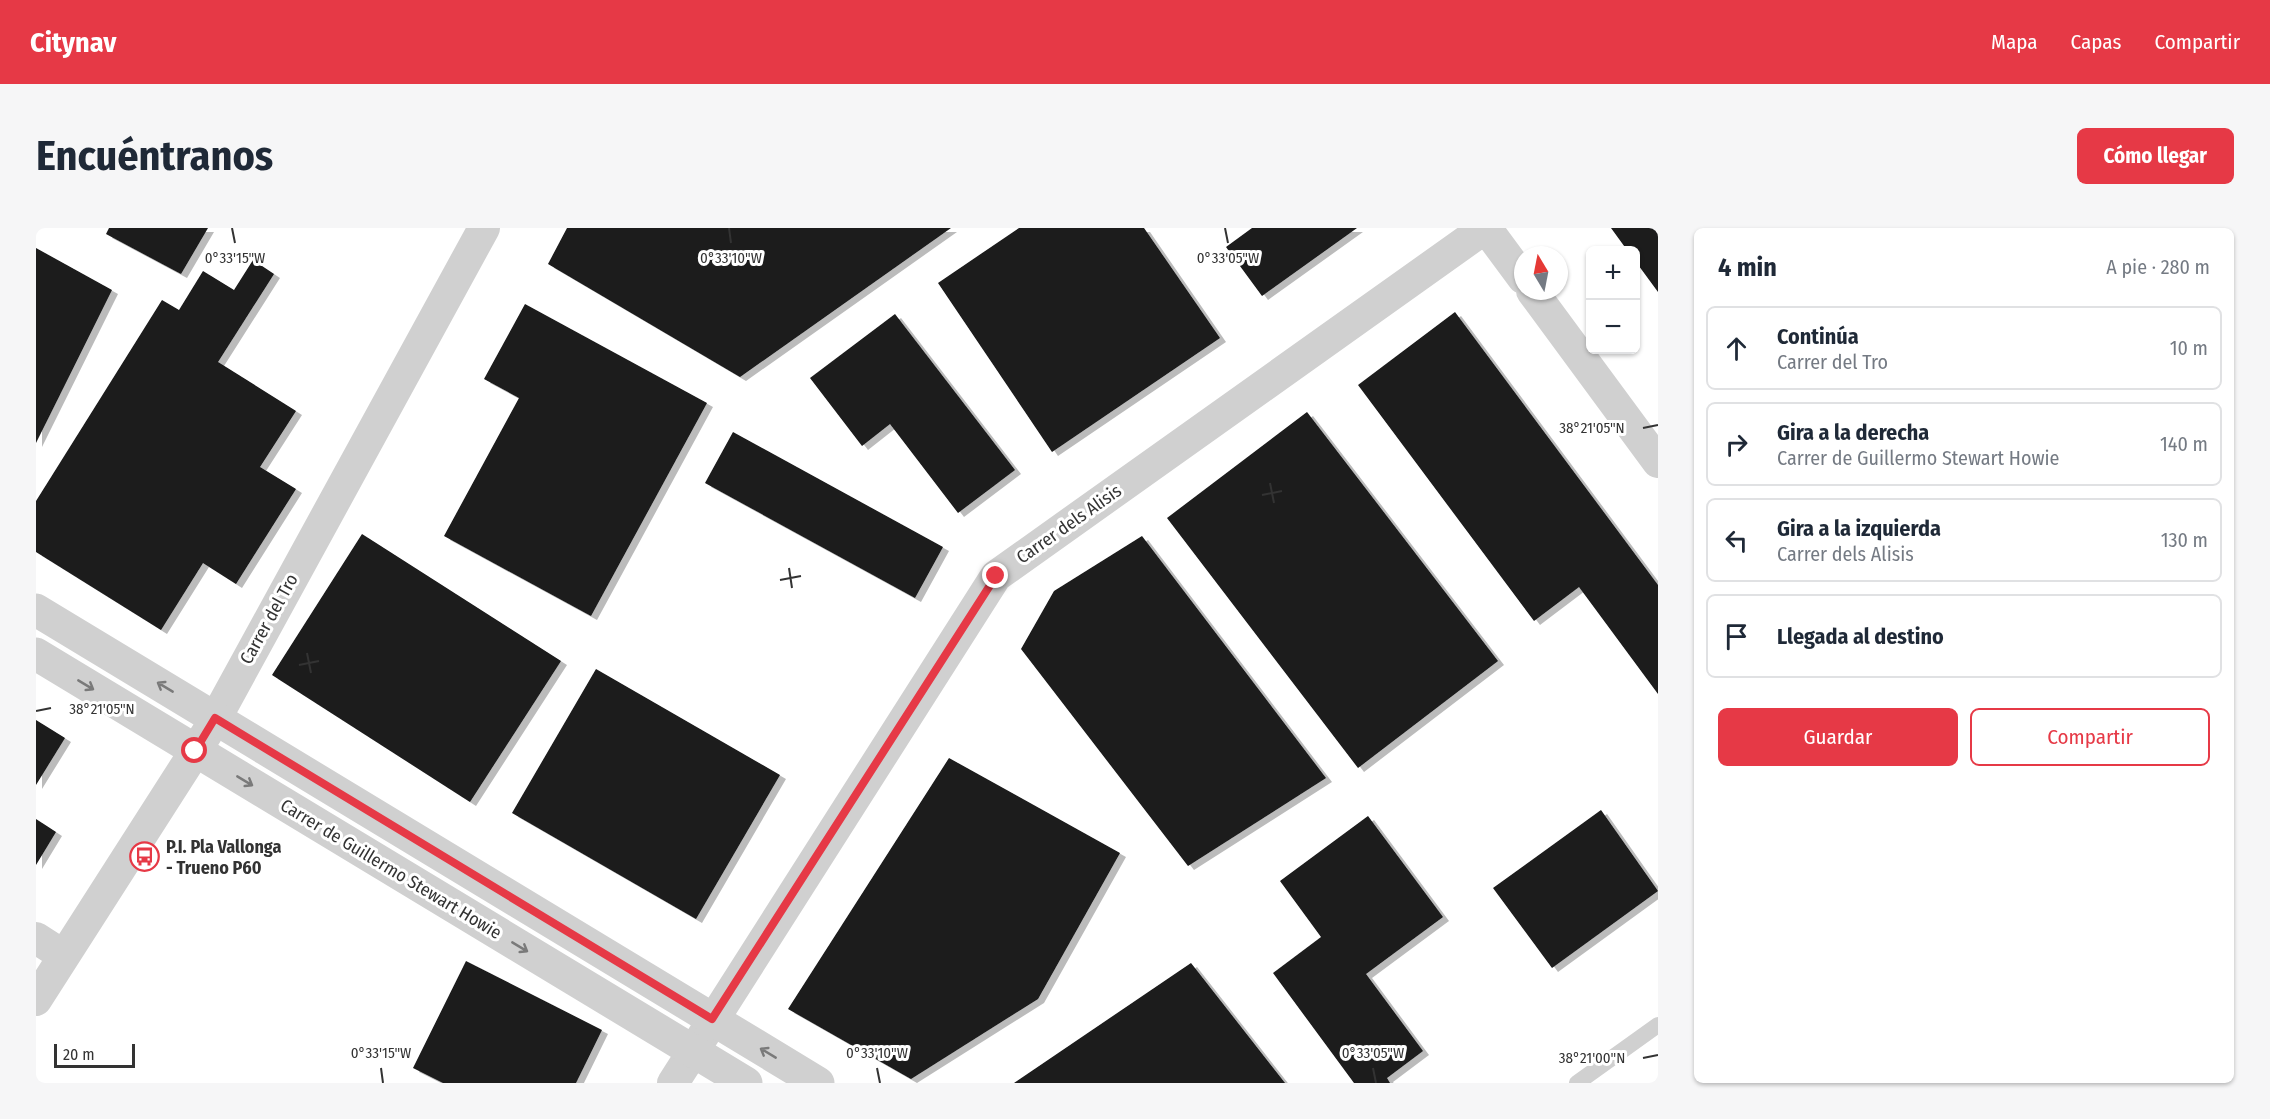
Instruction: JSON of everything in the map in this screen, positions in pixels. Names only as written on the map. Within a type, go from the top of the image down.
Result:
[{"type":"street","name":"Carrer del Tro","points":[[36,1000],[215,718],[484,228]]},
{"type":"street","points":[[1486,228],[1514,266]]},
{"type":"street","name":"Carrer dels Alisis","points":[[673,1083],[996,576],[1486,228]]},
{"type":"street","points":[[1539,300],[1658,462]]},
{"type":"street","name":"Carrer de Guillermo Stewart Howie","points":[[36,610],[818,1083]]},
{"type":"street","name":"Carrer de Guillermo Stewart Howie","points":[[36,654],[746,1083]]},
{"type":"street","points":[[36,939],[64,956]]},
{"type":"lane","points":[[1577,1083],[1658,1025]]},
{"type":"building","points":[[109,228],[208,228],[181,274],[106,234]]},
{"type":"building","points":[[567,228],[951,228],[740,377],[548,264]]},
{"type":"building","points":[[1019,228],[1144,228],[1220,338],[1052,452],[938,283]]},
{"type":"building","points":[[1252,228],[1357,228],[1262,296],[1226,247]]},
{"type":"building","points":[[1611,228],[1658,228],[1658,292],[1640,267],[1640,246],[1624,246]]},
{"type":"building","points":[[36,248],[112,290],[36,443]]},
{"type":"building","points":[[253,260],[274,274],[218,362],[296,411],[260,467],[296,489],[236,584],[203,563],[161,630],[36,552],[36,501],[162,300],[179,310],[203,271],[234,290]]},
{"type":"building","points":[[525,304],[707,403],[591,616],[444,536],[519,398],[484,379]]},
{"type":"building","points":[[1455,312],[1658,585],[1658,694],[1579,587],[1534,621],[1358,385]]},
{"type":"building","points":[[895,314],[1015,470],[958,513],[890,424],[862,446],[810,378]]},
{"type":"building","points":[[1307,412],[1498,661],[1358,768],[1167,518]]},
{"type":"building","points":[[733,432],[943,547],[915,598],[705,483]]},
{"type":"building","points":[[362,534],[561,661],[470,802],[272,675]]},
{"type":"building","points":[[1142,536],[1326,778],[1188,866],[1021,649],[1054,591]]},
{"type":"building","points":[[596,669],[780,775],[696,919],[512,813]]},
{"type":"building","points":[[36,720],[65,738],[36,785]]},
{"type":"building","points":[[949,758],[1120,853],[1038,999],[911,1079],[788,1009]]},
{"type":"building","points":[[1601,810],[1658,891],[1552,968],[1493,888]]},
{"type":"building","points":[[1368,816],[1443,917],[1366,974],[1423,1051],[1387,1078],[1390,1083],[1354,1083],[1273,973],[1321,937],[1280,881]]},
{"type":"building","points":[[36,819],[56,832],[36,865]]},
{"type":"building","points":[[466,961],[602,1030],[576,1083],[443,1083],[413,1068]]},
{"type":"building","points":[[1191,963],[1285,1083],[1014,1083]]},
{"type":"place","name":"P.I. Pla Vallonga - Trueno P60","points":[[145,857]]},
{"type":"route","points":[[195,751],[215,718],[712,1019],[996,576]]}]
